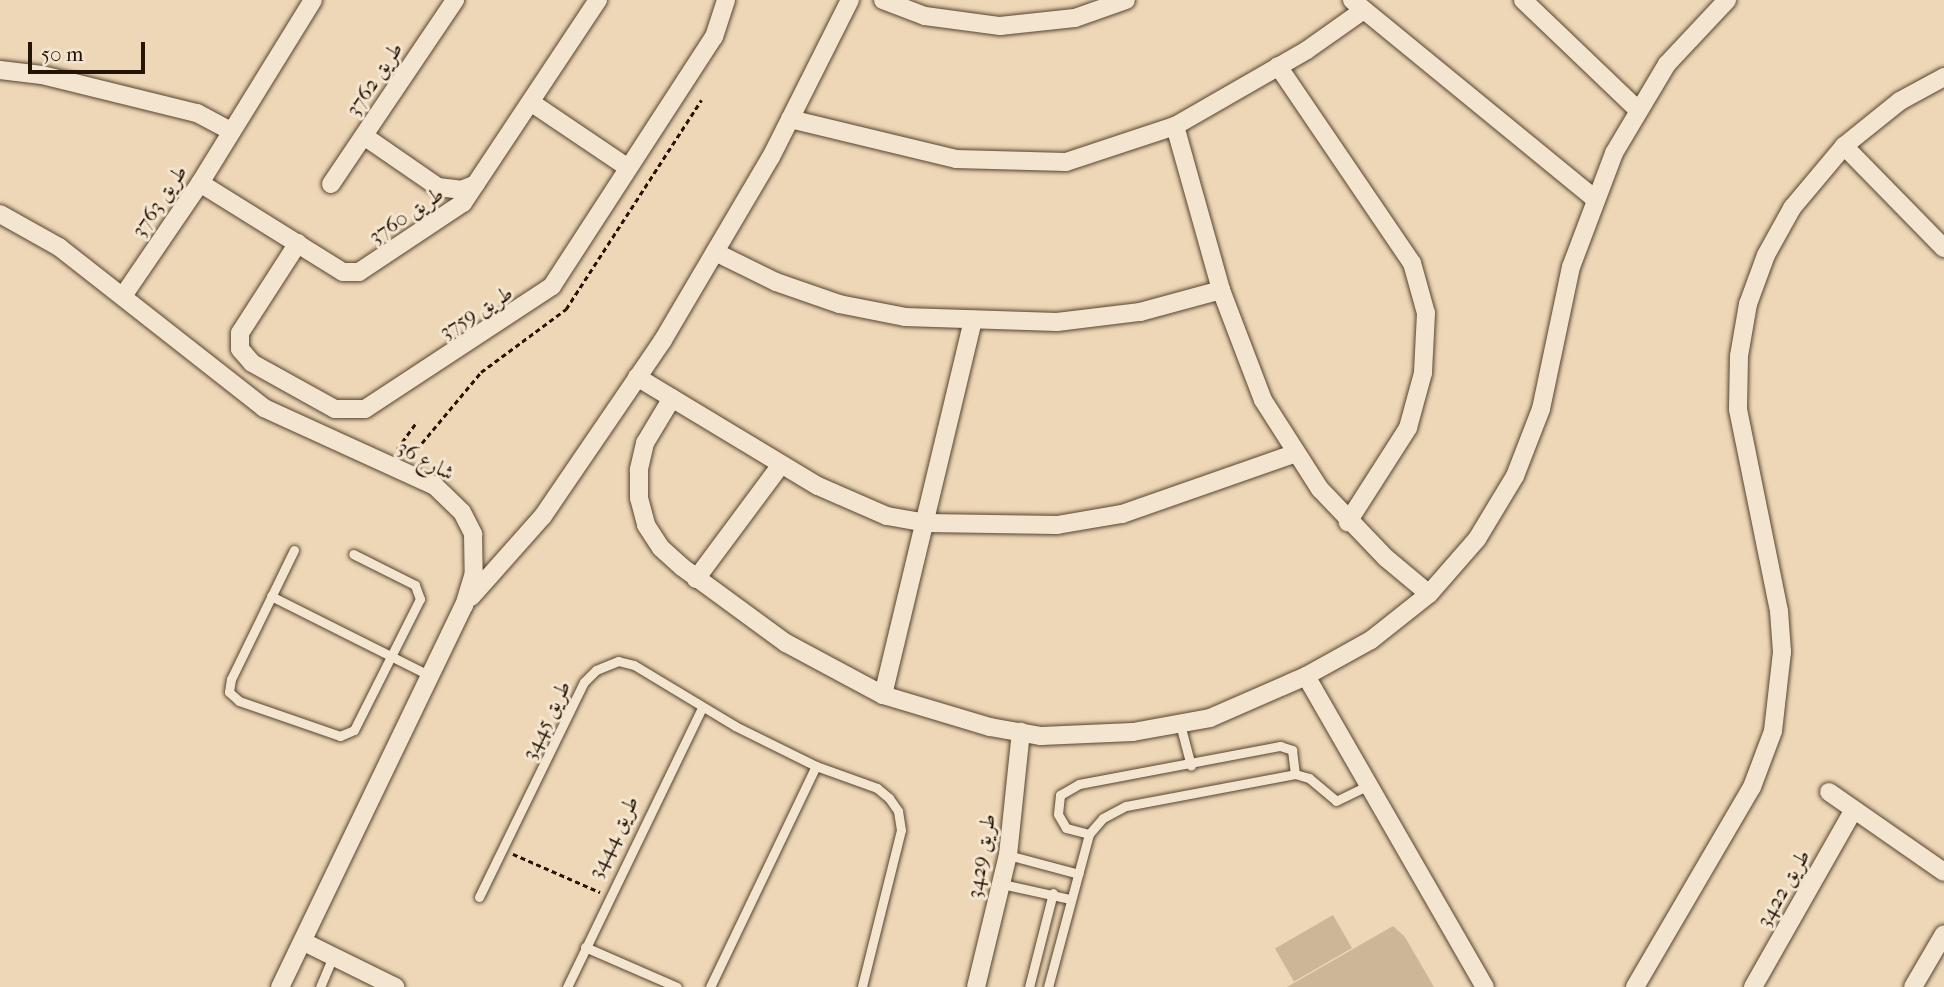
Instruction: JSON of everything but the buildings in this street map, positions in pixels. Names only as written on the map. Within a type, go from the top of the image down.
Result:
[{"type":"street","name":"طريق 3762","points":[[331,184],[455,0]]},
{"type":"street","name":"طريق 3760","points":[[200,183],[353,274],[456,210],[532,103],[598,0]]},
{"type":"street","name":"طريق 3759","points":[[298,243],[240,333],[240,349],[252,363],[329,405],[357,411],[546,293],[714,37],[726,0]]},
{"type":"street","points":[[464,605],[543,516],[637,377],[715,253],[790,119],[850,0]]},
{"type":"street","points":[[883,0],[925,16],[1000,26],[1074,18],[1126,0]]},
{"type":"street","points":[[1523,0],[1637,109]]},
{"type":"street","points":[[672,398],[645,443],[639,470],[639,498],[646,525],[661,548],[696,579],[786,643],[883,695],[1021,732],[1133,732],[1210,718],[1306,676],[1371,640],[1429,594],[1477,539],[1515,477],[1541,409],[1571,267],[1594,198],[1637,109],[1667,64],[1727,0]]},
{"type":"street","name":"طريق 3763","points":[[123,296],[200,183],[307,2]]},
{"type":"street","points":[[790,119],[956,159],[1066,162],[1175,126],[1278,66],[1357,5],[1594,198]]},
{"type":"street","points":[[1278,66],[1412,263],[1426,313],[1423,373],[1408,428],[1349,522]]},
{"type":"street","points":[[0,69],[43,75],[197,114],[231,131]]},
{"type":"street","points":[[1635,987],[1752,787],[1773,731],[1782,652],[1779,611],[1765,532],[1745,461],[1738,409],[1739,356],[1748,304],[1766,255],[1792,208],[1844,146],[1900,101],[1944,76]]},
{"type":"street","points":[[532,103],[627,167]]},
{"type":"street","points":[[1175,126],[1221,290],[1263,400],[1293,454],[1349,522],[1429,594]]},
{"type":"street","points":[[364,136],[438,187],[461,190],[476,184]]},
{"type":"street","points":[[1844,146],[1944,248]]},
{"type":"street","points":[[438,187],[443,202],[441,221]]},
{"type":"street","name":"شارع 36","points":[[0,214],[59,247],[264,408],[435,486],[462,512],[475,555],[464,605],[280,987]]},
{"type":"street","points":[[715,253],[776,282],[839,304],[905,317],[1057,322],[1126,314],[1221,290]]},
{"type":"street","points":[[883,695],[927,523],[973,320]]},
{"type":"street","points":[[637,377],[780,466],[855,505],[927,523],[1057,525],[1122,514],[1293,454]]},
{"type":"street","points":[[696,579],[780,466]]},
{"type":"street","points":[[1306,676],[1485,987]]},
{"type":"street","name":"طريق 3429","points":[[976,987],[1008,855],[1021,732]]},
{"type":"street","points":[[1829,792],[1944,872]]},
{"type":"street","name":"طريق 3422","points":[[1753,987],[1853,811]]},
{"type":"street","points":[[1913,987],[1944,934]]},
{"type":"street","points":[[304,942],[395,987]]},
{"type":"lane","points":[[294,551],[228,685],[239,701],[340,736],[348,734],[358,724],[420,599],[419,591],[353,554]]},
{"type":"lane","points":[[271,596],[391,653],[430,676]]},
{"type":"lane","name":"طريق 3445","points":[[479,897],[584,682],[596,670],[618,661],[634,665],[702,708],[816,766],[877,788],[889,798],[901,820],[862,987]]},
{"type":"lane","name":"طريق 3444","points":[[567,987],[702,708]]},
{"type":"lane","points":[[1180,724],[1191,766]]},
{"type":"lane","points":[[1089,834],[1073,831],[1060,820],[1057,800],[1069,789],[1280,746],[1293,750],[1295,774]]},
{"type":"lane","points":[[710,987],[816,766]]},
{"type":"lane","points":[[1048,987],[1089,834],[1103,818],[1126,806],[1295,774],[1309,778],[1336,801],[1369,785]]},
{"type":"lane","points":[[1008,855],[1079,874]]},
{"type":"lane","points":[[1002,884],[1053,893],[1070,899]]},
{"type":"lane","points":[[1028,987],[1053,893]]},
{"type":"lane","points":[[585,947],[677,987]]},
{"type":"lane","points":[[320,987],[334,955]]},
{"type":"path","points":[[387,464],[417,421]]},
{"type":"path","points":[[502,849],[609,897]]},
{"type":"shaded area","points":[[1333,915],[1352,948],[1294,981],[1275,948]]},
{"type":"shaded area","points":[[1393,926],[1405,937],[1434,987],[1287,987]]}]
